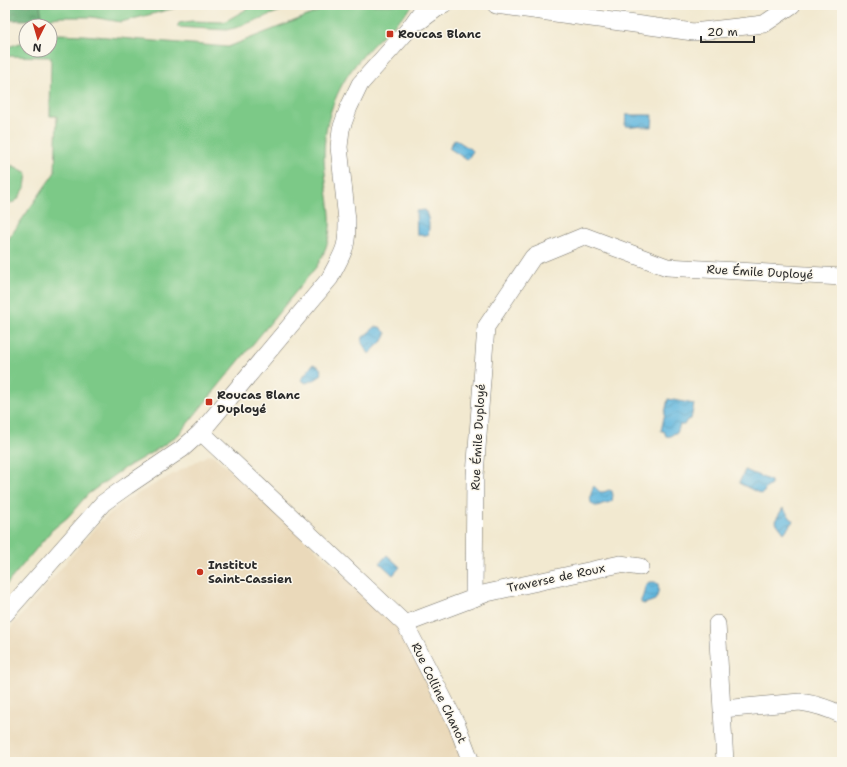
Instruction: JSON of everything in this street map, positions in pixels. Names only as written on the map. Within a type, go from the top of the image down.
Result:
[{"type":"street","points":[[5,614],[103,503],[182,449],[201,432],[330,278],[345,245],[347,220],[340,147],[341,129],[360,84],[409,29],[426,5]]},
{"type":"street","points":[[409,29],[436,9],[444,5]]},
{"type":"street","points":[[496,5],[693,32],[764,24],[792,5]]},
{"type":"street","name":"Rue Émile Duployé","points":[[474,598],[475,475],[486,327],[532,257],[584,236],[667,267],[842,277]]},
{"type":"street","points":[[201,432],[405,624],[474,598]]},
{"type":"street","name":"Traverse de Roux","points":[[474,598],[487,593],[620,564],[640,566]]},
{"type":"street","name":"Rue Colline Chanot","points":[[405,624],[457,725],[471,762]]},
{"type":"street","points":[[717,624],[725,762]]},
{"type":"street","points":[[723,709],[800,702],[829,708],[842,715]]},
{"type":"shaded area","name":"Institut Saint-Cassien","points":[[212,454],[396,623],[447,711],[466,762],[5,762],[5,635],[100,522],[126,500]]},
{"type":"green space","points":[[5,5],[40,5],[42,18],[18,18],[18,20],[5,20]]},
{"type":"green space","points":[[40,5],[187,5],[121,22],[92,17],[42,18]]},
{"type":"green space","points":[[254,5],[296,5],[226,30],[177,27],[179,23],[192,21],[224,22]]},
{"type":"green space","points":[[335,5],[413,5],[356,64],[343,83],[332,107],[328,119],[324,145],[326,182],[330,210],[330,228],[329,238],[325,250],[317,266],[179,434],[161,447],[120,471],[88,494],[68,517],[52,530],[5,586],[5,244],[55,172],[57,116],[50,116],[51,58],[58,58],[58,34],[228,47]]},
{"type":"green space","points":[[18,44],[18,56],[5,56],[5,48]]},
{"type":"green space","points":[[12,165],[27,173],[25,188],[17,200],[10,203],[5,199],[5,186]]},
{"type":"water","points":[[626,115],[653,115],[652,127],[625,126]]},
{"type":"water","points":[[455,139],[473,151],[467,160],[449,148]]},
{"type":"water","points":[[425,210],[429,222],[428,235],[417,235],[416,211]]},
{"type":"water","points":[[375,327],[380,327],[386,335],[385,338],[369,354],[362,343],[363,337]]},
{"type":"water","points":[[313,364],[320,369],[322,372],[321,375],[306,383],[301,380]]},
{"type":"water","points":[[668,399],[694,404],[691,419],[687,420],[684,425],[680,425],[677,433],[674,433],[672,436],[666,436],[664,431],[661,431]]},
{"type":"water","points":[[745,470],[771,481],[771,485],[761,494],[739,483]]},
{"type":"water","points":[[594,486],[600,492],[609,490],[612,491],[612,501],[598,506],[593,505],[590,498]]},
{"type":"water","points":[[783,508],[793,521],[784,533],[775,521]]},
{"type":"water","points":[[387,555],[400,567],[393,575],[380,563]]},
{"type":"water","points":[[649,582],[655,582],[658,584],[658,592],[655,600],[644,604],[641,603],[641,600]]},
{"type":"place","name":"Roucas Blanc","points":[[390,34]]},
{"type":"place","name":"Roucas Blanc Duployé","points":[[209,402]]},
{"type":"place","name":"Institut Saint-Cassien","points":[[200,572]]}]
